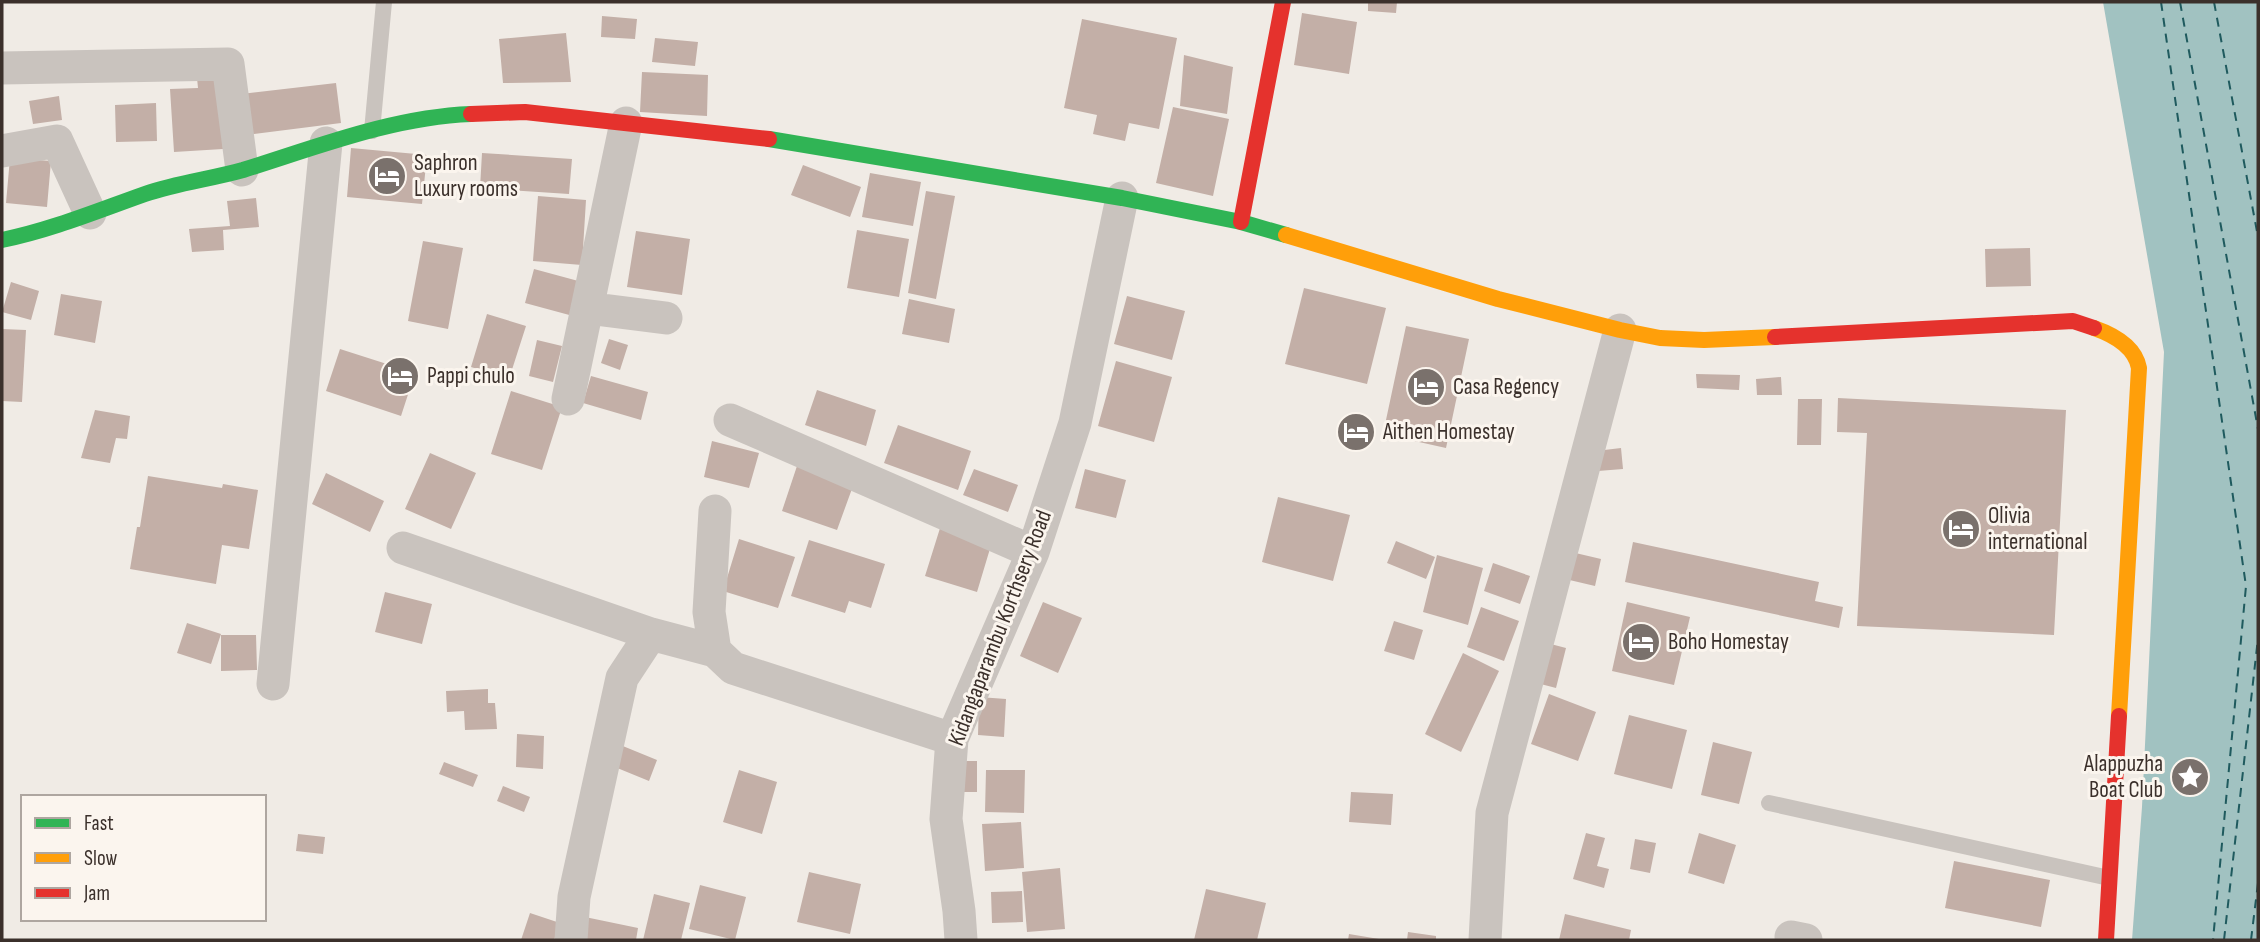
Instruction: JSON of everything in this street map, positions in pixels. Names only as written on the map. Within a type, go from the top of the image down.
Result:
[{"type":"main road","points":[[1241,222],[1283,2]]},
{"type":"main road","points":[[2,240],[37,233],[148,193],[242,170],[372,131],[446,116],[525,112],[746,135],[1122,198],[1241,222],[1498,299],[1660,338],[1704,340],[1839,335],[2073,321],[2111,334],[2128,348],[2138,361],[2139,379],[2106,940]]},
{"type":"street","points":[[2,68],[228,64],[242,170]]},
{"type":"street","points":[[568,399],[625,122]]},
{"type":"street","points":[[2,151],[57,141],[90,213]]},
{"type":"street","points":[[273,684],[326,143]]},
{"type":"street","name":"Kidangaparambu Korthsery Road","points":[[961,940],[946,820],[952,739],[1033,552],[1075,423],[1122,198]]},
{"type":"street","points":[[587,307],[666,318]]},
{"type":"street","points":[[1485,940],[1492,813],[1620,330]]},
{"type":"street","points":[[730,420],[1033,552]]},
{"type":"street","points":[[715,511],[709,612],[715,651]]},
{"type":"street","points":[[403,548],[651,634],[715,651],[733,668],[952,739]]},
{"type":"street","points":[[571,940],[574,897],[622,678],[651,634]]},
{"type":"lane","points":[[372,131],[384,2]]},
{"type":"lane","points":[[1769,803],[2109,878]]},
{"type":"water","points":[[2103,2],[2258,2],[2258,940],[2132,940],[2142,807],[2164,352]]},
{"type":"building","points":[[1368,2],[1397,2],[1396,13],[1368,11]]},
{"type":"building","points":[[1302,13],[1357,22],[1349,74],[1294,65]]},
{"type":"building","points":[[602,16],[637,19],[635,39],[601,37]]},
{"type":"building","points":[[1082,19],[1177,38],[1159,129],[1129,123],[1125,141],[1093,134],[1097,115],[1064,108]]},
{"type":"building","points":[[566,33],[571,82],[503,83],[499,39]]},
{"type":"building","points":[[655,38],[698,42],[695,66],[652,62]]},
{"type":"building","points":[[1184,55],[1233,67],[1227,114],[1180,106]]},
{"type":"building","points":[[642,72],[708,75],[707,116],[640,112]]},
{"type":"building","points":[[219,77],[223,149],[174,152],[170,89],[198,88],[197,78]]},
{"type":"building","points":[[336,83],[341,123],[238,136],[233,95]]},
{"type":"building","points":[[59,96],[62,120],[33,124],[29,101]]},
{"type":"building","points":[[156,103],[157,141],[116,142],[115,105]]},
{"type":"building","points":[[1173,107],[1229,119],[1213,196],[1156,183]]},
{"type":"building","name":"Saphron Luxury rooms","points":[[351,148],[427,155],[422,204],[347,197]]},
{"type":"building","points":[[482,153],[572,159],[569,194],[480,188]]},
{"type":"building","points":[[10,158],[51,161],[47,207],[6,203]]},
{"type":"building","points":[[803,165],[861,187],[850,217],[791,195]]},
{"type":"building","points":[[870,173],[921,182],[913,226],[862,217]]},
{"type":"building","points":[[926,191],[955,196],[936,299],[908,293]]},
{"type":"building","points":[[538,196],[586,200],[582,265],[533,261]]},
{"type":"building","points":[[256,198],[259,227],[223,230],[224,250],[192,252],[189,229],[230,226],[227,201]]},
{"type":"building","points":[[857,230],[909,239],[899,297],[847,288]]},
{"type":"building","points":[[636,231],[690,239],[682,295],[627,287]]},
{"type":"building","points":[[423,241],[463,248],[448,329],[408,321]]},
{"type":"building","points":[[2030,248],[2031,286],[1986,287],[1985,249]]},
{"type":"building","points":[[534,269],[582,282],[573,316],[525,303]]},
{"type":"building","points":[[11,282],[39,291],[31,320],[2,312]]},
{"type":"building","points":[[1304,288],[1386,308],[1367,384],[1285,364]]},
{"type":"building","points":[[61,294],[102,301],[95,343],[54,335]]},
{"type":"building","points":[[1127,296],[1185,311],[1172,360],[1114,344]]},
{"type":"building","points":[[909,299],[955,309],[949,343],[902,334]]},
{"type":"building","points":[[487,314],[526,326],[509,379],[471,367]]},
{"type":"building","name":"Casa Regency","points":[[1406,326],[1469,339],[1446,448],[1383,434]]},
{"type":"building","points":[[2,329],[26,330],[22,402],[2,401]]},
{"type":"building","points":[[609,339],[628,345],[620,370],[601,363]]},
{"type":"building","points":[[537,340],[562,346],[553,382],[529,376]]},
{"type":"building","points":[[340,349],[415,373],[401,416],[326,391]]},
{"type":"building","points":[[1116,361],[1172,377],[1154,442],[1098,426]]},
{"type":"building","points":[[1696,374],[1740,375],[1739,390],[1697,388]]},
{"type":"building","points":[[591,376],[648,392],[641,420],[583,403]]},
{"type":"building","points":[[1781,377],[1782,395],[1757,395],[1756,379]]},
{"type":"building","points":[[817,390],[876,410],[866,446],[805,425]]},
{"type":"building","points":[[511,391],[562,407],[542,470],[491,454]]},
{"type":"building","name":"Olivia international","points":[[1838,398],[2066,410],[2054,635],[1857,626],[1867,433],[1837,432]]},
{"type":"building","points":[[1798,399],[1822,399],[1821,445],[1797,445]]},
{"type":"building","points":[[95,410],[130,416],[127,439],[116,438],[110,463],[81,458]]},
{"type":"building","points":[[898,425],[971,451],[958,490],[884,463]]},
{"type":"building","points":[[712,441],[759,453],[749,488],[704,477]]},
{"type":"building","points":[[1621,448],[1623,469],[1598,471],[1596,451]]},
{"type":"building","points":[[430,453],[476,473],[451,529],[405,509]]},
{"type":"building","points":[[797,466],[853,486],[837,530],[782,511]]},
{"type":"building","points":[[974,469],[1018,485],[1008,512],[963,495]]},
{"type":"building","points":[[1085,469],[1126,480],[1116,518],[1075,508]]},
{"type":"building","points":[[326,473],[384,501],[370,532],[312,504]]},
{"type":"building","points":[[148,476],[222,488],[223,484],[258,490],[249,549],[222,545],[216,584],[130,569]]},
{"type":"building","points":[[1278,497],[1350,515],[1333,581],[1262,562]]},
{"type":"building","points":[[941,525],[992,542],[977,592],[925,576]]},
{"type":"building","points":[[739,539],[795,557],[778,608],[723,591]]},
{"type":"building","points":[[809,540],[885,564],[871,608],[849,601],[845,613],[791,596]]},
{"type":"building","points":[[1396,541],[1435,557],[1426,579],[1387,563]]},
{"type":"building","points":[[1633,542],[1819,582],[1815,601],[1843,607],[1839,628],[1625,582]]},
{"type":"building","points":[[1567,551],[1601,559],[1595,586],[1561,578]]},
{"type":"building","points":[[1437,555],[1483,568],[1468,625],[1423,612]]},
{"type":"building","points":[[1493,563],[1530,576],[1520,604],[1484,591]]},
{"type":"building","points":[[385,592],[432,604],[422,644],[375,632]]},
{"type":"building","points":[[1043,602],[1082,618],[1058,673],[1020,656]]},
{"type":"building","points":[[1627,602],[1690,617],[1674,685],[1612,671]]},
{"type":"building","points":[[1481,607],[1519,621],[1504,661],[1467,647]]},
{"type":"building","points":[[1394,621],[1423,630],[1414,660],[1384,651]]},
{"type":"building","points":[[187,623],[221,634],[211,664],[177,653]]},
{"type":"building","points":[[221,635],[256,635],[257,670],[221,671]]},
{"type":"building","points":[[1543,642],[1566,648],[1556,688],[1533,682]]},
{"type":"building","points":[[1463,653],[1499,671],[1461,752],[1425,734]]},
{"type":"building","points":[[488,689],[488,703],[495,703],[497,729],[465,730],[464,711],[447,712],[446,691]]},
{"type":"building","points":[[1549,694],[1596,712],[1578,761],[1531,744]]},
{"type":"building","points":[[979,697],[1006,699],[1004,737],[978,735]]},
{"type":"building","points":[[1629,715],[1687,730],[1672,789],[1614,774]]},
{"type":"building","points":[[517,734],[544,736],[543,769],[516,767]]},
{"type":"building","points":[[613,742],[657,760],[649,781],[605,763]]},
{"type":"building","points":[[1713,742],[1752,752],[1739,804],[1701,795]]},
{"type":"building","points":[[958,761],[977,761],[977,792],[958,792]]},
{"type":"building","points":[[444,762],[478,775],[473,787],[439,774]]},
{"type":"building","points":[[739,770],[777,782],[762,834],[723,822]]},
{"type":"building","points":[[986,770],[1025,770],[1024,813],[985,812]]},
{"type":"building","points":[[503,786],[530,797],[524,812],[497,801]]},
{"type":"building","points":[[1351,792],[1393,794],[1391,825],[1349,822]]},
{"type":"building","points":[[1021,822],[1024,868],[985,871],[982,824]]},
{"type":"building","points":[[1586,833],[1605,838],[1597,866],[1609,869],[1604,888],[1573,879]]},
{"type":"building","points":[[1699,833],[1736,845],[1724,884],[1688,873]]},
{"type":"building","points":[[298,834],[325,837],[323,854],[296,851]]},
{"type":"building","points":[[1635,839],[1656,843],[1650,873],[1630,869]]},
{"type":"building","points":[[1954,861],[2050,880],[2041,927],[1945,908]]},
{"type":"building","points":[[1060,868],[1065,929],[1027,932],[1022,872]]},
{"type":"building","points":[[809,872],[861,884],[850,934],[797,922]]},
{"type":"building","points":[[700,885],[746,897],[735,940],[689,929]]},
{"type":"building","points":[[1206,889],[1266,903],[1257,940],[1194,940]]},
{"type":"building","points":[[1022,891],[1023,922],[992,923],[991,892]]},
{"type":"building","points":[[654,894],[690,903],[681,940],[643,940]]},
{"type":"building","points":[[530,913],[560,923],[554,940],[521,940]]},
{"type":"building","points":[[1565,914],[1631,930],[1629,940],[1559,940]]},
{"type":"building","points":[[585,917],[638,928],[636,940],[581,940]]},
{"type":"building","points":[[1408,932],[1436,936],[1436,940],[1407,940]]},
{"type":"building","points":[[1349,934],[1379,939],[1379,940],[1348,940]]},
{"type":"ferry route","points":[[2161,2],[2246,586],[2213,940]]},
{"type":"ferry route","points":[[2180,2],[2258,429]]},
{"type":"ferry route","points":[[2214,2],[2258,237]]},
{"type":"ferry route","points":[[2224,940],[2258,638]]},
{"type":"ferry route","points":[[2251,940],[2258,883]]},
{"type":"traffic: fast","points":[[2,240],[56,226],[157,190],[243,170],[356,134],[413,121],[471,114]]},
{"type":"traffic: fast","points":[[769,139],[1122,198],[1241,222],[1286,235]]},
{"type":"traffic: slow","points":[[1286,235],[1498,299],[1620,330],[1660,338],[1704,340],[1775,337]]},
{"type":"traffic: slow","points":[[2094,328],[2122,342],[2133,353],[2139,368],[2119,716]]},
{"type":"traffic: jam","points":[[1241,222],[1283,2]]},
{"type":"traffic: jam","points":[[471,114],[525,112],[769,139]]},
{"type":"traffic: jam","points":[[1775,337],[2073,321],[2094,328]]},
{"type":"traffic: jam","points":[[2106,940],[2119,716]]},
{"type":"place","name":"Saphron Luxury rooms","points":[[387,176]]},
{"type":"place","name":"Pappi chulo","points":[[400,376]]},
{"type":"place","name":"Casa Regency","points":[[1426,387]]},
{"type":"place","name":"Aithen Homestay","points":[[1356,432]]},
{"type":"place","name":"Olivia international","points":[[1961,529]]},
{"type":"place","name":"Boho Homestay","points":[[1641,642]]},
{"type":"place","name":"Alappuzha Boat Club","points":[[2190,777]]}]
